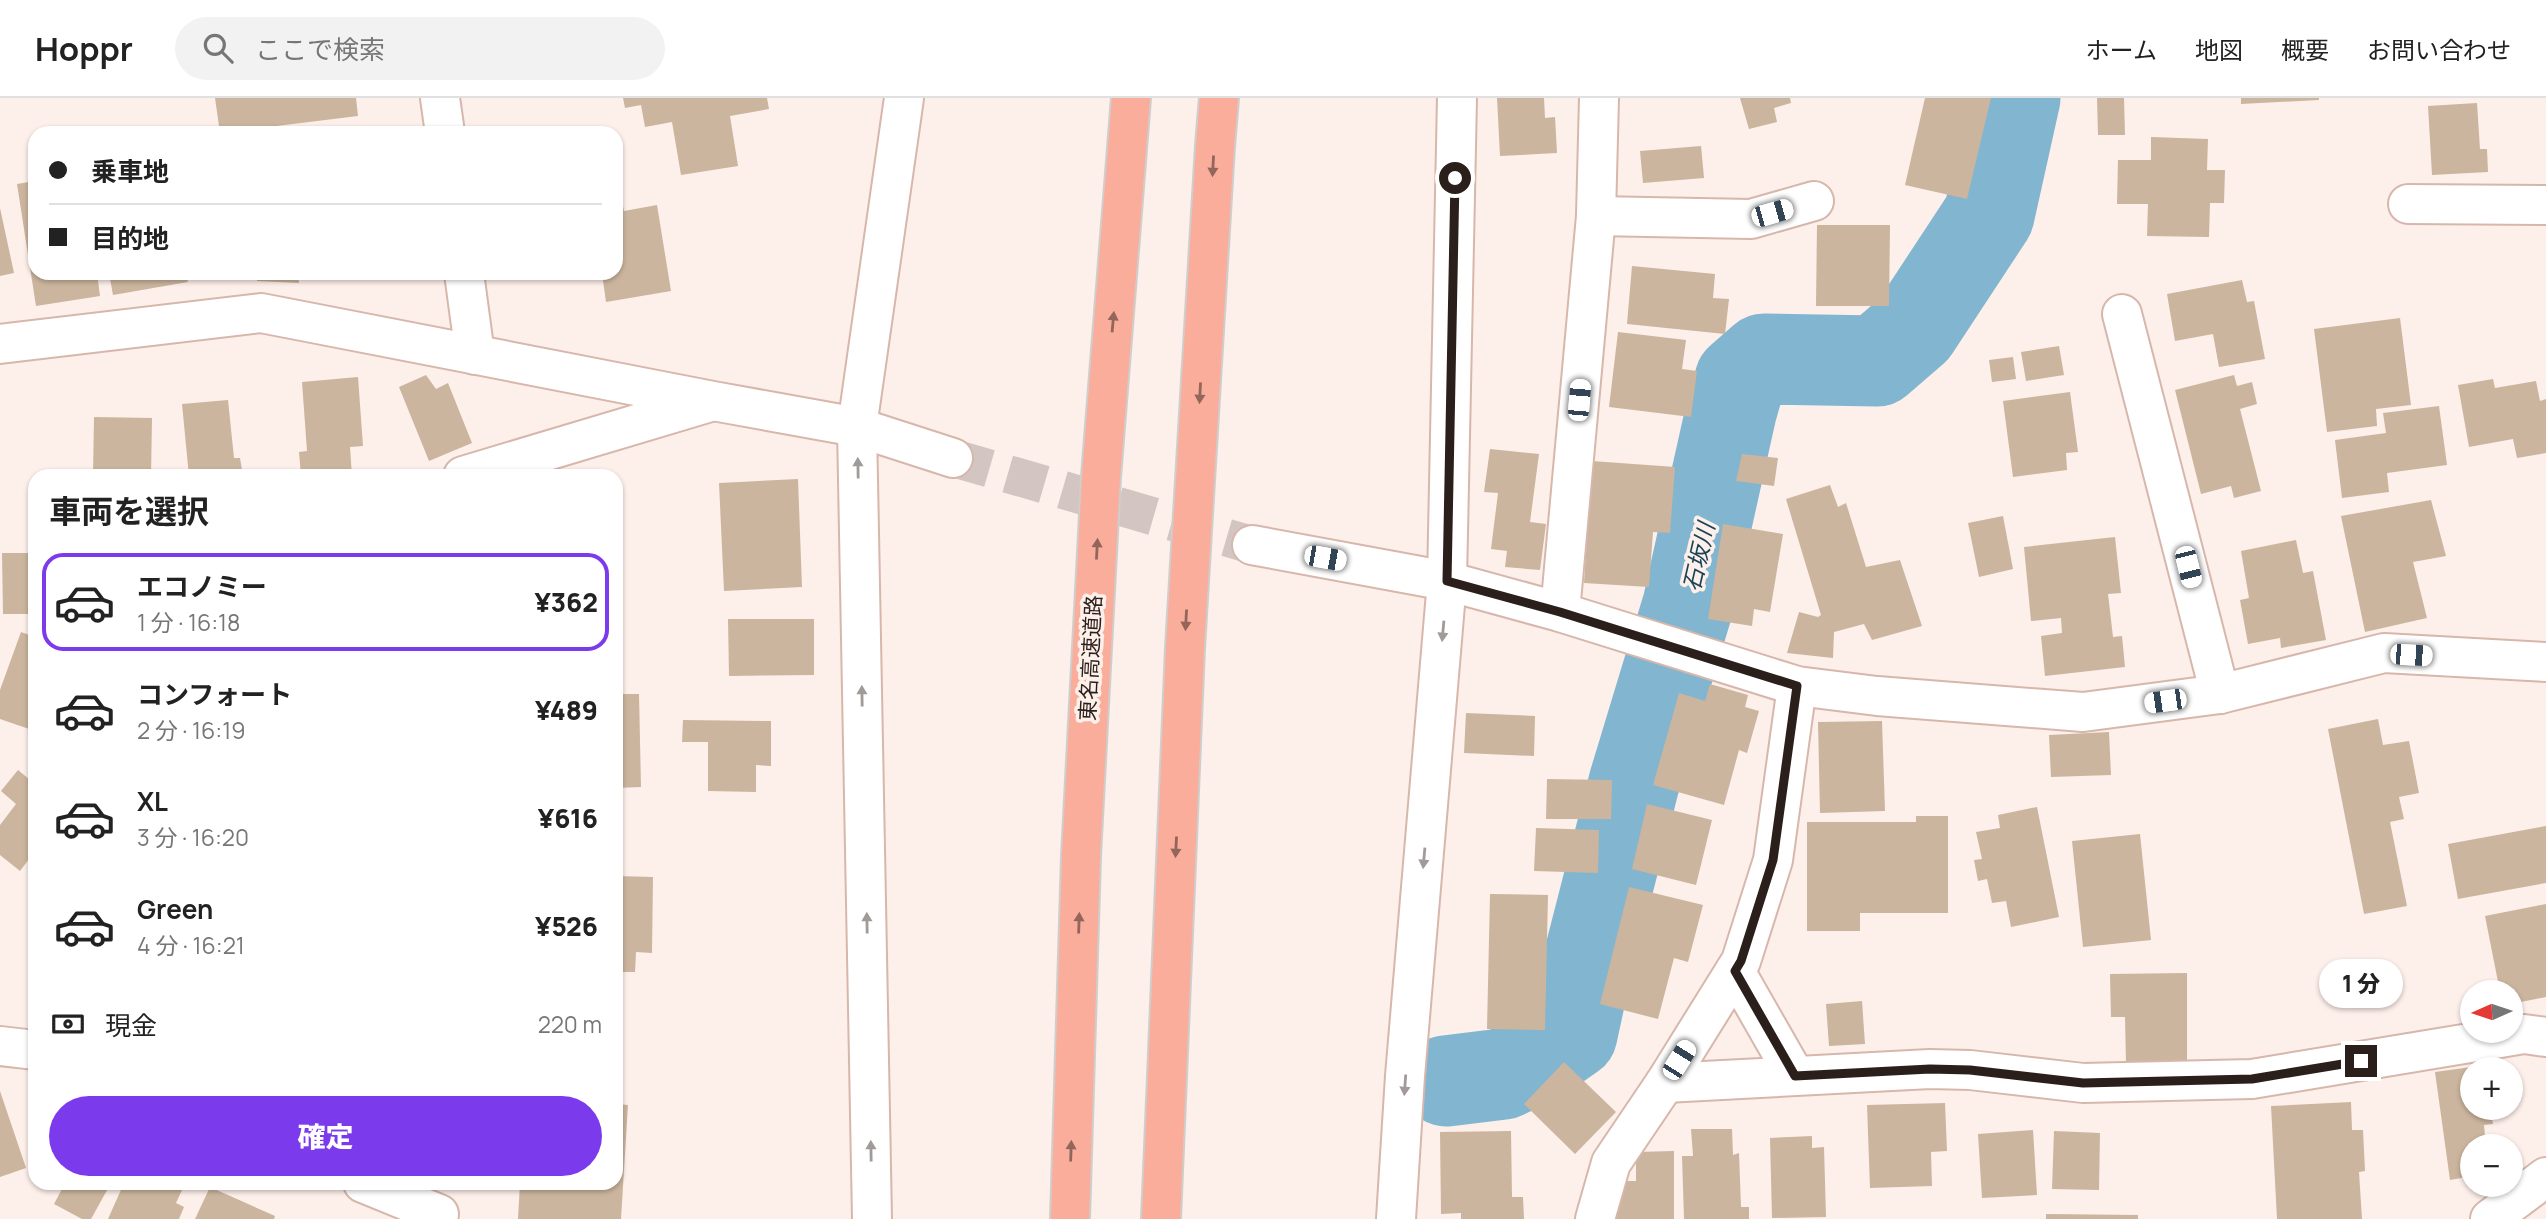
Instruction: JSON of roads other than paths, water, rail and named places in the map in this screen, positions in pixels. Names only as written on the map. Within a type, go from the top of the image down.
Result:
[{"type":"highway","name":"東名高速道路","points":[[1070,1219],[1081,856],[1101,477],[1131,98]]},
{"type":"highway","points":[[1161,1219],[1185,648],[1219,98]]},
{"type":"street","points":[[440,98],[443,126]]},
{"type":"street","points":[[872,1219],[857,427],[904,98]]},
{"type":"street","points":[[1396,1219],[1405,1076],[1447,581],[1457,98]]},
{"type":"street","points":[[1560,612],[1596,216],[1599,98]]},
{"type":"street","points":[[1596,216],[1751,219],[1814,201]]},
{"type":"street","points":[[2408,204],[2546,205]]},
{"type":"street","points":[[465,280],[475,355]]},
{"type":"street","points":[[0,344],[261,313],[857,427],[953,458]]},
{"type":"street","points":[[2122,314],[2220,694]]},
{"type":"street","points":[[486,469],[713,401]]},
{"type":"street","points":[[1252,545],[1447,581],[1560,612],[1797,686],[1877,696],[2083,712],[2220,694],[2384,653],[2546,662]]},
{"type":"street","points":[[1594,1219],[1611,1163],[1665,1083],[1741,961],[1773,860],[1797,686]]},
{"type":"street","points":[[1735,971],[1795,1076]]},
{"type":"street","points":[[1665,1083],[1930,1069],[1970,1070],[2083,1083],[2252,1079],[2524,1034],[2546,1037]]},
{"type":"street","points":[[0,1046],[28,1049]]},
{"type":"street","points":[[2490,1219],[2546,1177]]},
{"type":"street","points":[[380,1190],[439,1214]]},
{"type":"waterway","name":"石坂川","points":[[1446,1081],[1503,1074],[1542,1055],[1572,1034],[1634,783],[1688,605],[1740,380],[1764,359],[1877,361],[1914,329],[1989,215],[2015,98]]},
{"type":"tunnel","points":[[953,458],[1252,545]]}]
